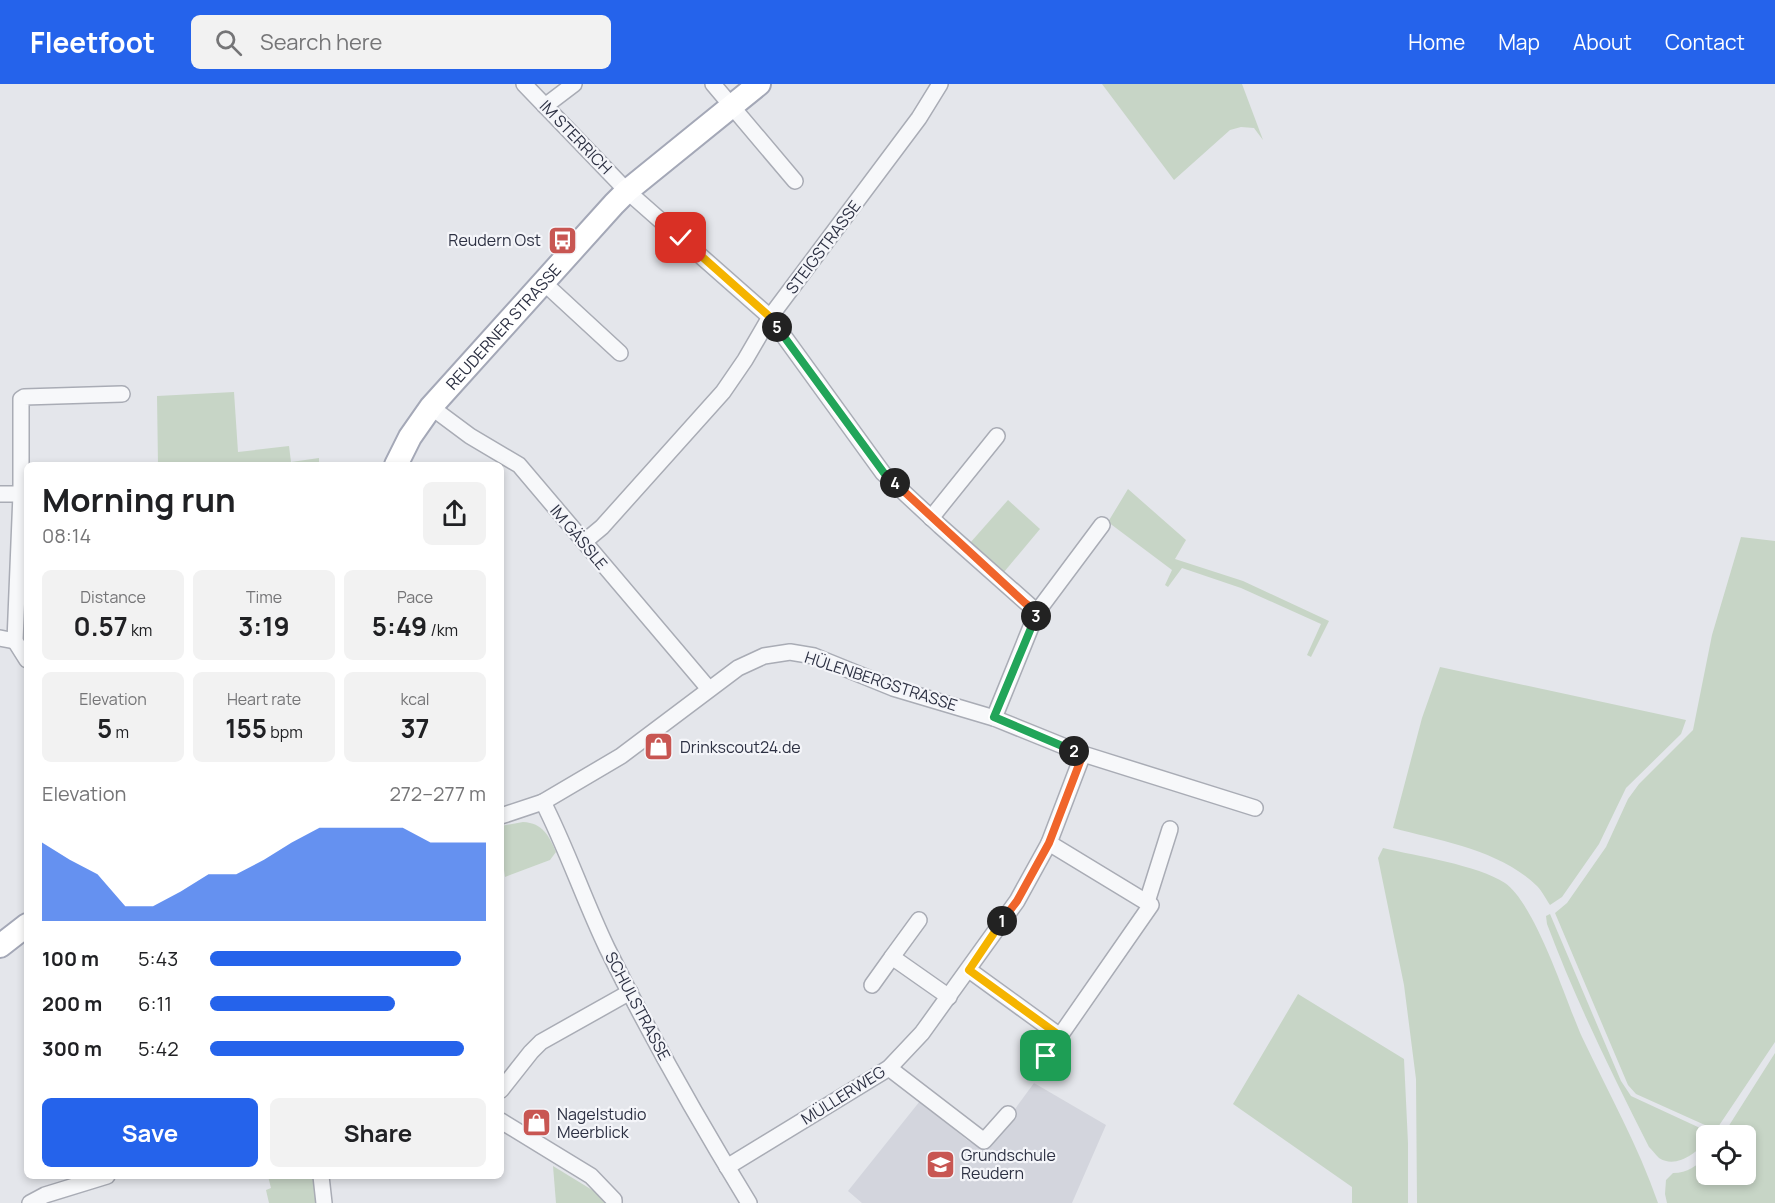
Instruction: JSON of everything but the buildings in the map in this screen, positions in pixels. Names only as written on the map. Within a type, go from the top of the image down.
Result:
[{"type":"main road","name":"REUDERNER STRASSE","points":[[398,462],[410,437],[431,407],[571,249],[627,190],[759,84]]},
{"type":"main road","points":[[0,946],[24,927]]},
{"type":"street","name":"IM STERRICH","points":[[524,84],[627,190],[770,317],[884,473],[1037,612]]},
{"type":"street","points":[[545,106],[574,84]]},
{"type":"street","points":[[713,84],[795,181]]},
{"type":"street","name":"STEIGSTRASSE","points":[[584,543],[602,527],[723,392],[770,317],[920,118],[940,84]]},
{"type":"street","points":[[543,282],[620,353]]},
{"type":"street","points":[[24,657],[7,639],[21,494],[21,399],[24,397],[122,394]]},
{"type":"street","name":"IM GÄSSLE","points":[[431,407],[470,436],[519,465],[709,689]]},
{"type":"street","points":[[931,518],[997,436]]},
{"type":"street","points":[[0,494],[21,494]]},
{"type":"street","points":[[994,717],[1037,612],[1102,525]]},
{"type":"street","name":"HÜLENBERGSTRASSE","points":[[504,815],[543,802],[621,756],[738,668],[764,656],[790,652],[814,656],[892,688],[994,717],[1083,754],[1255,808]]},
{"type":"street","name":"MÜLLERWEG","points":[[727,1167],[889,1068],[922,1033],[1017,901],[1049,843],[1083,754]]},
{"type":"street","name":"SCHULSTRASSE","points":[[543,802],[558,831],[592,916],[630,992],[749,1203]]},
{"type":"street","points":[[1147,902],[1170,829]]},
{"type":"street","points":[[1046,1056],[1151,905],[1049,843]]},
{"type":"street","points":[[872,985],[918,920]]},
{"type":"street","points":[[892,957],[949,997]]},
{"type":"street","points":[[969,970],[1060,1036]]},
{"type":"street","points":[[504,1086],[541,1042],[630,992]]},
{"type":"street","points":[[889,1068],[984,1141],[1008,1114]]},
{"type":"street","points":[[504,1123],[591,1176],[614,1200],[614,1203]]},
{"type":"street","points":[[321,1179],[324,1203]]},
{"type":"street","points":[[30,1203],[74,1180]]},
{"type":"shaded area","points":[[1034,1083],[1106,1125],[1072,1203],[862,1203],[848,1191],[920,1101],[967,1140],[985,1150]]},
{"type":"green space","points":[[1102,84],[1242,84],[1263,140],[1254,128],[1241,127],[1230,130],[1174,180]]},
{"type":"green space","points":[[234,392],[238,452],[289,446],[291,462],[158,462],[157,396]]},
{"type":"green space","points":[[319,458],[319,462],[291,462]]},
{"type":"green space","points":[[1128,489],[1186,540],[1175,559],[1243,581],[1329,621],[1311,657],[1307,655],[1321,624],[1241,588],[1182,568],[1168,587],[1165,585],[1172,570],[1108,522]]},
{"type":"green space","points":[[1008,500],[1040,529],[1004,572],[970,543]]},
{"type":"green space","points":[[1741,537],[1775,541],[1775,1042],[1719,1125],[1705,1125],[1636,1094],[1628,1085],[1555,913],[1567,903],[1606,847],[1628,799],[1639,784],[1693,730],[1712,635]]},
{"type":"green space","points":[[1440,667],[1686,720],[1681,734],[1626,788],[1599,844],[1562,897],[1550,905],[1537,886],[1522,874],[1488,855],[1393,828],[1422,718]]},
{"type":"green space","points":[[523,822],[536,825],[548,836],[556,852],[550,860],[505,877],[504,825]]},
{"type":"green space","points":[[1383,848],[1479,871],[1505,883],[1517,894],[1539,931],[1582,1037],[1632,1139],[1658,1203],[1417,1203],[1416,1079],[1404,985],[1378,858]]},
{"type":"green space","points":[[1550,914],[1621,1081],[1631,1096],[1696,1126],[1696,1151],[1691,1155],[1679,1161],[1665,1161],[1649,1147],[1582,1009],[1547,924],[1546,916]]},
{"type":"green space","points":[[1298,994],[1404,1059],[1408,1203],[1352,1203],[1352,1187],[1233,1104]]},
{"type":"green space","points":[[1775,1053],[1775,1203],[1667,1203],[1666,1180],[1673,1173],[1683,1172],[1696,1165],[1696,1185],[1756,1185],[1756,1125],[1729,1125]]},
{"type":"green space","points":[[553,1166],[602,1196],[606,1203],[556,1203]]},
{"type":"green space","points":[[269,1179],[314,1179],[317,1203],[269,1203],[266,1190],[271,1188]]},
{"type":"place","name":"Reudern Ost","points":[[562,240]]},
{"type":"place","name":"Drinkscout24.de","points":[[659,747]]},
{"type":"place","name":"Nagelstudio Meerblick","points":[[536,1123]]},
{"type":"place","name":"Grundschule Reudern","points":[[940,1164]]},
{"type":"route","points":[[681,238],[770,317],[884,473],[1037,612],[994,717],[1083,754],[1049,843],[1017,901],[969,970],[1060,1036],[1046,1056]]}]
